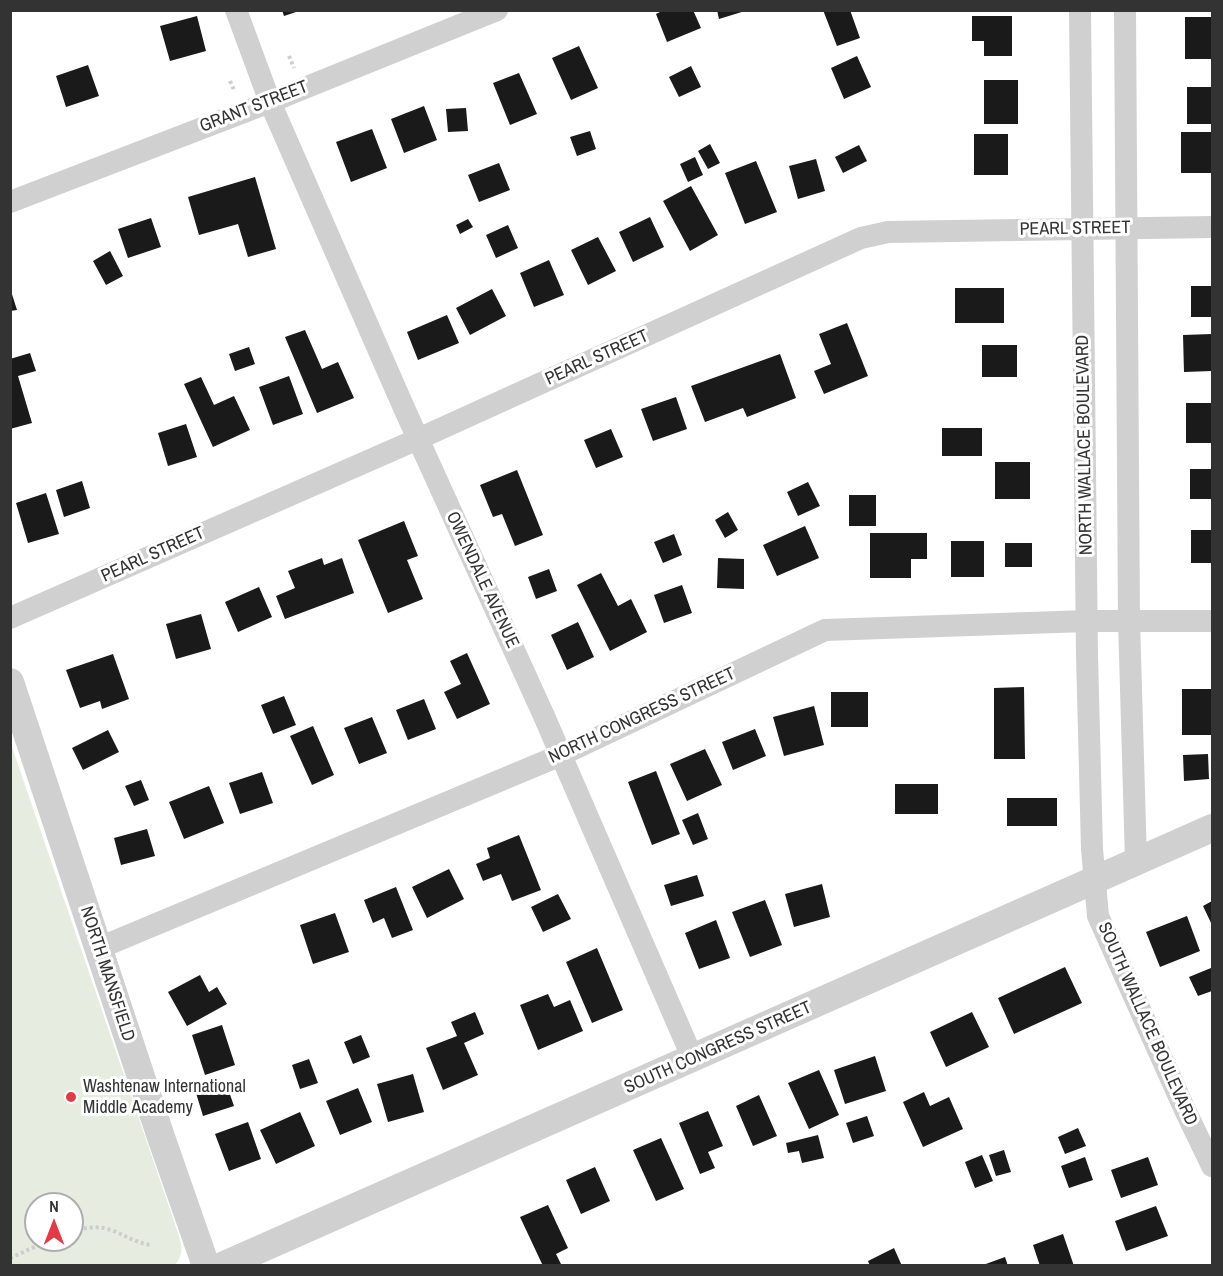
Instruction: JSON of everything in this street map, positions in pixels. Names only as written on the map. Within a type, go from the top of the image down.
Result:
[{"type":"street","name":"OWENDALE AVENUE","points":[[236,10],[270,102],[430,469],[561,755],[693,1059]]},
{"type":"street","name":"GRANT STREET","points":[[10,202],[270,102],[497,10]]},
{"type":"street","name":"NORTH WALLACE BOULEVARD","points":[[1080,10],[1084,193],[1082,229],[1087,621],[1092,849],[1095,880]]},
{"type":"street","points":[[1125,10],[1128,192],[1126,228],[1129,620],[1136,861]]},
{"type":"street","name":"PEARL STREET","points":[[10,618],[418,439],[861,238],[888,232],[1212,227]]},
{"type":"street","name":"NORTH CONGRESS STREET","points":[[99,948],[561,755],[825,630],[1129,620],[1212,621]]},
{"type":"street","name":"NORTH MANSFIELD","points":[[10,682],[206,1266]]},
{"type":"street","name":"SOUTH CONGRESS STREET","points":[[222,1266],[1212,828]]},
{"type":"street","name":"SOUTH WALLACE BOULEVARD","points":[[1095,880],[1098,916],[1212,1166]]},
{"type":"path","points":[[289,56],[294,69]]},
{"type":"path","points":[[230,81],[236,94]]},
{"type":"path","points":[[84,1229],[109,1229],[138,1243],[152,1245]]},
{"type":"path","points":[[10,1258],[24,1252]]},
{"type":"shaded area","name":"Washtenaw International Middle Academy","points":[[11,744],[178,1233],[181,1250],[180,1258],[175,1265],[11,1265]]},
{"type":"building","points":[[282,10],[299,10],[299,11],[284,16]]},
{"type":"building","points":[[664,10],[693,10],[701,28],[667,42],[656,14]]},
{"type":"building","points":[[717,10],[745,10],[745,11],[719,19]]},
{"type":"building","points":[[823,10],[850,10],[860,38],[837,46]]},
{"type":"building","points":[[197,16],[206,51],[170,61],[160,26]]},
{"type":"building","points":[[972,16],[1012,16],[1012,56],[984,56],[984,41],[972,41]]},
{"type":"building","points":[[1185,17],[1212,17],[1212,59],[1185,59]]},
{"type":"building","points":[[579,46],[598,88],[571,100],[552,58]]},
{"type":"building","points":[[857,56],[871,87],[844,99],[831,68]]},
{"type":"building","points":[[88,65],[99,96],[66,107],[56,76]]},
{"type":"building","points":[[691,66],[701,87],[679,97],[669,77]]},
{"type":"building","points":[[519,73],[537,114],[510,125],[493,83]]},
{"type":"building","points":[[984,80],[1018,80],[1018,124],[984,124]]},
{"type":"building","points":[[1187,87],[1212,87],[1212,124],[1187,124]]},
{"type":"building","points":[[424,106],[437,140],[404,153],[391,119]]},
{"type":"building","points":[[466,108],[468,131],[448,132],[446,109]]},
{"type":"building","points":[[372,129],[387,168],[351,182],[336,142]]},
{"type":"building","points":[[590,131],[596,149],[577,156],[570,137]]},
{"type":"building","points":[[1181,132],[1212,132],[1212,173],[1181,173]]},
{"type":"building","points":[[974,134],[1008,134],[1008,175],[974,175]]},
{"type":"building","points":[[710,144],[720,163],[708,169],[698,151]]},
{"type":"building","points":[[859,145],[867,161],[843,173],[835,157]]},
{"type":"building","points":[[695,157],[703,175],[688,182],[680,164]]},
{"type":"building","points":[[816,159],[825,191],[798,199],[789,166]]},
{"type":"building","points":[[756,161],[777,212],[745,224],[725,173]]},
{"type":"building","points":[[499,163],[510,190],[479,202],[468,175]]},
{"type":"building","points":[[255,177],[276,249],[248,257],[238,224],[199,235],[188,197]]},
{"type":"building","points":[[691,186],[718,235],[690,251],[663,201]]},
{"type":"building","points":[[650,217],[664,247],[633,262],[619,232]]},
{"type":"building","points":[[151,218],[161,247],[128,258],[118,229]]},
{"type":"building","points":[[468,219],[473,227],[460,234],[456,225]]},
{"type":"building","points":[[508,225],[518,248],[496,258],[486,235]]},
{"type":"building","points":[[598,237],[616,271],[588,285],[571,250]]},
{"type":"building","points":[[110,251],[123,276],[106,285],[93,261]]},
{"type":"building","points":[[549,260],[564,295],[534,307],[520,273]]},
{"type":"building","points":[[1191,286],[1212,286],[1212,317],[1191,317]]},
{"type":"building","points":[[10,288],[17,310],[10,311]]},
{"type":"building","points":[[955,288],[1004,288],[1004,323],[955,323]]},
{"type":"building","points":[[492,289],[506,316],[470,335],[456,308]]},
{"type":"building","points":[[447,315],[459,343],[418,360],[407,332]]},
{"type":"building","points":[[847,323],[868,376],[824,394],[814,371],[831,364],[819,334]]},
{"type":"building","points":[[305,330],[322,369],[338,362],[354,398],[317,413],[285,337]]},
{"type":"building","points":[[1212,334],[1212,371],[1184,372],[1183,335]]},
{"type":"building","points":[[982,345],[1017,345],[1017,377],[982,377]]},
{"type":"building","points":[[249,347],[255,364],[235,371],[229,354]]},
{"type":"building","points":[[30,353],[36,371],[18,376],[32,423],[10,429],[10,359]]},
{"type":"building","points":[[780,354],[796,398],[747,417],[743,408],[705,422],[691,386]]},
{"type":"building","points":[[289,376],[303,414],[273,425],[259,387]]},
{"type":"building","points":[[201,377],[214,405],[234,396],[250,430],[213,447],[184,384]]},
{"type":"building","points":[[676,397],[687,429],[653,441],[641,409]]},
{"type":"building","points":[[1186,403],[1212,403],[1212,443],[1186,443]]},
{"type":"building","points":[[186,424],[197,457],[168,466],[158,433]]},
{"type":"building","points":[[942,428],[982,428],[982,456],[942,456]]},
{"type":"building","points":[[611,429],[623,457],[596,468],[584,440]]},
{"type":"building","points":[[995,462],[1030,462],[1030,499],[995,499]]},
{"type":"building","points":[[1190,469],[1212,469],[1212,499],[1190,499]]},
{"type":"building","points":[[517,470],[543,535],[515,546],[502,514],[493,517],[480,485]]},
{"type":"building","points":[[82,481],[90,508],[64,517],[56,490]]},
{"type":"building","points":[[808,482],[820,506],[798,516],[787,492]]},
{"type":"building","points":[[46,493],[59,534],[28,543],[16,503]]},
{"type":"building","points":[[849,495],[876,495],[876,526],[849,526]]},
{"type":"building","points":[[728,512],[738,530],[725,538],[715,520]]},
{"type":"building","points":[[404,521],[418,556],[407,560],[423,599],[388,613],[358,540]]},
{"type":"building","points":[[805,526],[819,558],[777,576],[763,545]]},
{"type":"building","points":[[1191,530],[1212,530],[1212,563],[1191,563]]},
{"type":"building","points":[[870,533],[927,533],[927,559],[911,559],[911,578],[870,578]]},
{"type":"building","points":[[674,534],[682,555],[663,563],[654,542]]},
{"type":"building","points":[[951,541],[984,541],[984,577],[951,577]]},
{"type":"building","points":[[1005,543],[1032,543],[1032,567],[1005,567]]},
{"type":"building","points":[[322,558],[324,565],[342,558],[354,593],[285,619],[276,596],[295,588],[288,571]]},
{"type":"building","points":[[718,558],[744,559],[744,589],[717,588]]},
{"type":"building","points":[[549,569],[557,591],[536,599],[528,577]]},
{"type":"building","points":[[601,573],[618,606],[631,599],[647,632],[610,651],[577,585]]},
{"type":"building","points":[[682,585],[692,613],[664,623],[654,595]]},
{"type":"building","points":[[259,587],[272,617],[238,632],[225,602]]},
{"type":"building","points":[[201,614],[211,649],[176,659],[166,624]]},
{"type":"building","points":[[578,622],[594,657],[567,670],[551,635]]},
{"type":"building","points":[[467,653],[490,704],[457,719],[444,692],[461,684],[450,661]]},
{"type":"building","points":[[113,654],[129,699],[102,709],[100,701],[80,708],[66,670]]},
{"type":"building","points":[[1024,687],[1025,759],[994,759],[994,688]]},
{"type":"building","points":[[1182,689],[1212,689],[1212,735],[1182,735]]},
{"type":"building","points":[[831,692],[868,692],[868,727],[831,727]]},
{"type":"building","points":[[284,696],[296,725],[273,734],[261,705]]},
{"type":"building","points":[[424,699],[436,729],[408,740],[396,710]]},
{"type":"building","points":[[814,706],[824,745],[784,756],[773,717]]},
{"type":"building","points":[[372,717],[387,753],[359,764],[344,728]]},
{"type":"building","points":[[313,726],[334,775],[312,785],[290,736]]},
{"type":"building","points":[[755,729],[766,756],[733,770],[722,742]]},
{"type":"building","points":[[108,730],[119,752],[83,770],[72,748]]},
{"type":"building","points":[[705,749],[722,785],[687,801],[670,764]]},
{"type":"building","points":[[1208,754],[1209,779],[1184,781],[1183,755]]},
{"type":"building","points":[[656,771],[680,834],[652,845],[628,782]]},
{"type":"building","points":[[262,772],[273,803],[240,814],[229,783]]},
{"type":"building","points":[[141,780],[149,800],[134,806],[125,786]]},
{"type":"building","points":[[895,784],[938,784],[938,814],[895,814]]},
{"type":"building","points":[[209,786],[224,823],[184,839],[169,802]]},
{"type":"building","points":[[1007,798],[1057,798],[1057,826],[1007,826]]},
{"type":"building","points":[[698,813],[708,839],[693,845],[682,820]]},
{"type":"building","points":[[147,829],[155,856],[121,865],[114,838]]},
{"type":"building","points":[[519,835],[541,890],[512,901],[501,874],[483,881],[476,864],[490,858],[487,848]]},
{"type":"building","points":[[449,869],[464,899],[427,918],[412,887]]},
{"type":"building","points":[[697,875],[704,896],[671,906],[664,885]]},
{"type":"building","points":[[822,884],[830,917],[794,927],[785,894]]},
{"type":"building","points":[[396,887],[413,930],[392,938],[384,918],[373,923],[364,900]]},
{"type":"building","points":[[558,894],[571,919],[543,932],[531,907]]},
{"type":"building","points":[[765,900],[782,945],[750,957],[732,912]]},
{"type":"building","points":[[1212,901],[1212,925],[1203,906]]},
{"type":"building","points":[[335,913],[349,952],[313,964],[300,925]]},
{"type":"building","points":[[1187,916],[1200,951],[1160,967],[1146,932]]},
{"type":"building","points":[[716,920],[730,958],[699,969],[685,933]]},
{"type":"building","points":[[597,948],[623,1010],[592,1023],[566,962]]},
{"type":"building","points":[[1065,967],[1082,1003],[1014,1034],[998,998]]},
{"type":"building","points":[[1211,968],[1212,991],[1198,996],[1189,977]]},
{"type":"building","points":[[200,975],[209,992],[217,987],[227,1004],[187,1026],[168,992]]},
{"type":"building","points":[[548,994],[554,1007],[570,1000],[583,1031],[538,1050],[520,1005]]},
{"type":"building","points":[[475,1012],[484,1034],[464,1043],[478,1075],[443,1090],[426,1048],[457,1036],[451,1022]]},
{"type":"building","points":[[972,1012],[989,1047],[946,1067],[930,1032]]},
{"type":"building","points":[[222,1025],[235,1065],[205,1075],[192,1035]]},
{"type":"building","points":[[361,1035],[370,1057],[353,1064],[344,1042]]},
{"type":"building","points":[[875,1056],[886,1091],[845,1104],[834,1070]]},
{"type":"building","points":[[309,1059],[318,1083],[300,1089],[292,1065]]},
{"type":"building","points":[[819,1070],[839,1115],[809,1129],[788,1083]]},
{"type":"building","points":[[413,1074],[424,1112],[388,1122],[377,1084]]},
{"type":"building","points":[[226,1083],[234,1106],[203,1116],[196,1093]]},
{"type":"building","points":[[358,1088],[372,1122],[340,1135],[326,1101]]},
{"type":"building","points":[[924,1092],[930,1106],[949,1097],[963,1129],[923,1147],[903,1102]]},
{"type":"building","points":[[759,1095],[777,1136],[753,1146],[736,1106]]},
{"type":"building","points":[[708,1111],[723,1146],[708,1152],[715,1168],[700,1174],[679,1123]]},
{"type":"building","points":[[300,1112],[315,1146],[276,1164],[260,1130]]},
{"type":"building","points":[[867,1116],[874,1136],[853,1143],[846,1123]]},
{"type":"building","points":[[248,1122],[261,1159],[229,1171],[215,1134]]},
{"type":"building","points":[[1078,1128],[1086,1146],[1065,1154],[1058,1137]]},
{"type":"building","points":[[818,1135],[824,1158],[802,1163],[799,1151],[788,1153],[786,1143]]},
{"type":"building","points":[[661,1138],[684,1189],[656,1201],[633,1150]]},
{"type":"building","points":[[1004,1150],[1011,1172],[996,1176],[989,1155]]},
{"type":"building","points":[[982,1155],[993,1181],[975,1188],[965,1162]]},
{"type":"building","points":[[1085,1157],[1093,1180],[1069,1188],[1061,1166]]},
{"type":"building","points":[[1148,1157],[1158,1185],[1121,1198],[1111,1170]]},
{"type":"building","points":[[595,1167],[610,1201],[581,1214],[566,1180]]},
{"type":"building","points":[[548,1205],[568,1248],[556,1254],[562,1266],[543,1266],[520,1217]]},
{"type":"building","points":[[1156,1206],[1168,1236],[1126,1251],[1115,1221]]},
{"type":"building","points":[[1063,1234],[1074,1266],[1040,1266],[1033,1245]]},
{"type":"building","points":[[894,1248],[902,1266],[870,1266],[868,1261]]},
{"type":"building","points":[[1005,1257],[1008,1266],[983,1266],[983,1265]]},
{"type":"place","name":"Washtenaw International Middle Academy","points":[[71,1097]]}]
